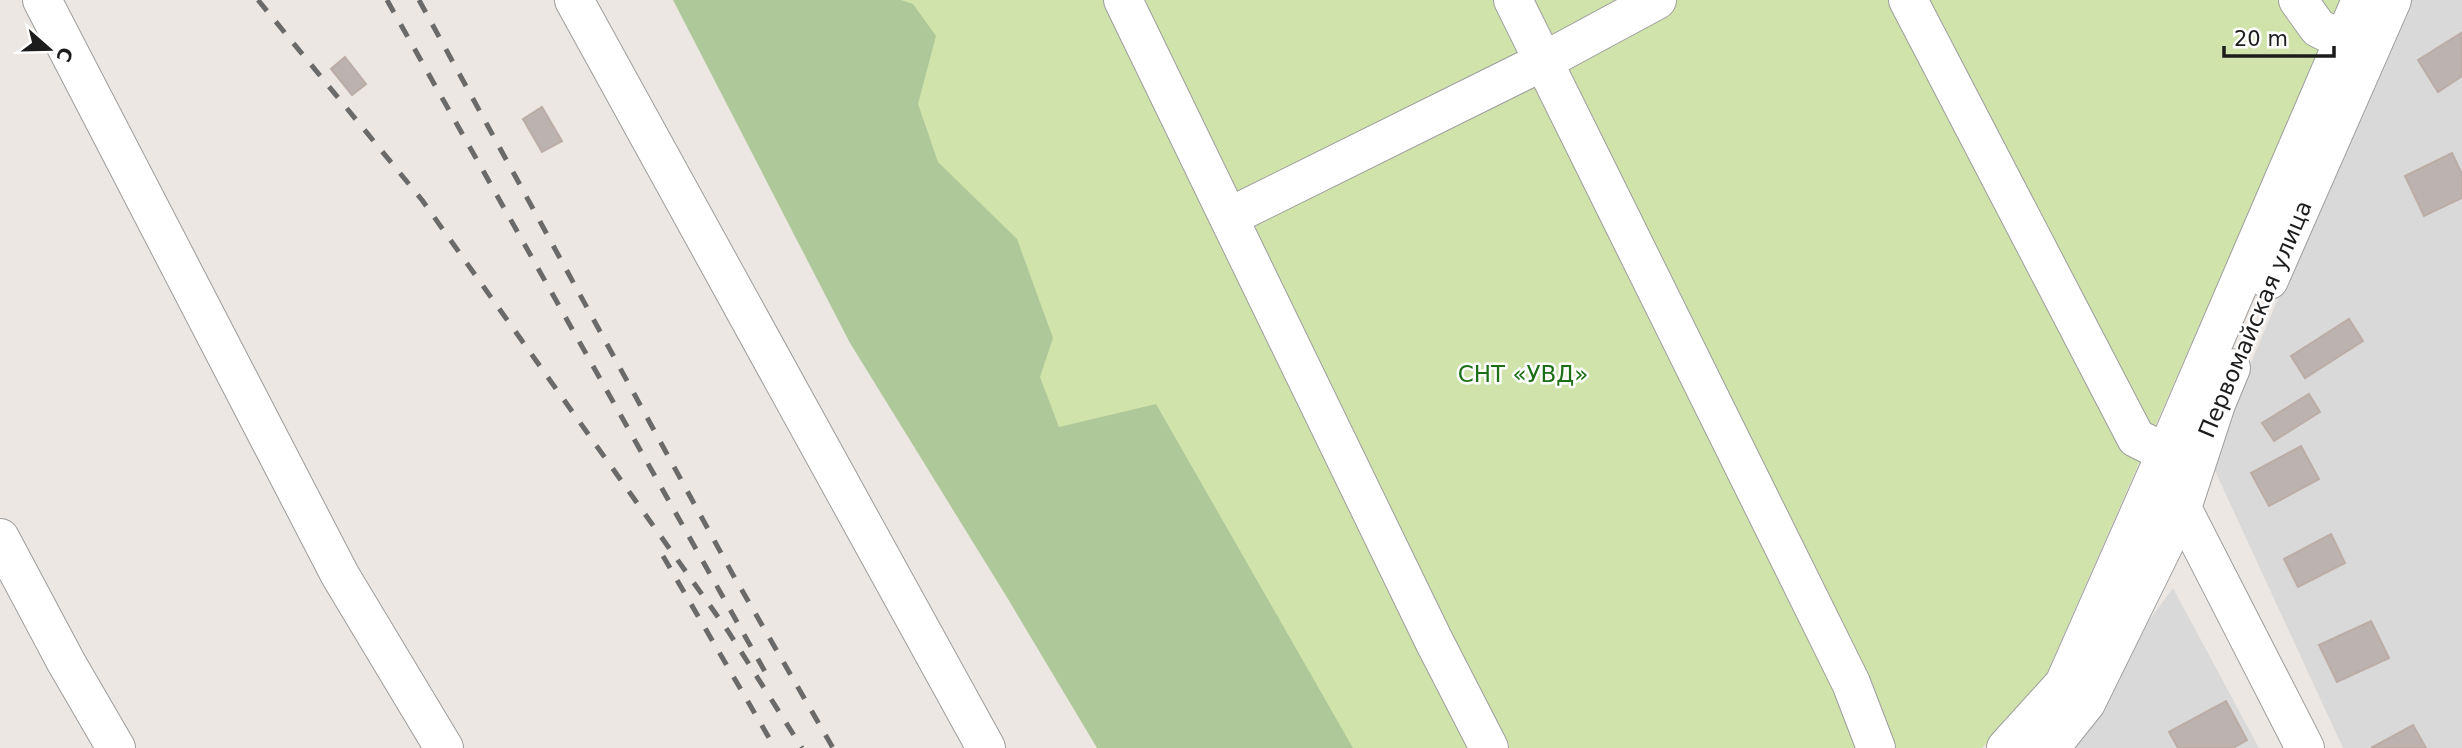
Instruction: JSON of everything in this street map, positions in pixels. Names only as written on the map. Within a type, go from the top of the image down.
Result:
[{"type":"street","points":[[42,0],[340,575],[444,748]]},
{"type":"street","points":[[574,0],[986,748]]},
{"type":"street","points":[[1124,0],[1434,641],[1489,748]]},
{"type":"street","points":[[1513,0],[1851,684],[1876,748]]},
{"type":"street","points":[[1230,217],[1544,61],[1657,0]]},
{"type":"street","points":[[1908,0],[2136,438],[2166,453]]},
{"type":"street","points":[[2298,0],[2318,28],[2343,40]]},
{"type":"street","points":[[2006,748],[2064,684],[2361,0]]},
{"type":"street","name":"Первомайская улица","points":[[2050,748],[2086,703],[2182,508],[2216,404],[2392,0]]},
{"type":"street","points":[[2182,508],[2305,748]]},
{"type":"street","points":[[0,538],[66,662],[116,748]]},
{"type":"shaded area","points":[[2404,0],[2462,0],[2462,748],[2343,748],[2210,460]]},
{"type":"shaded area","points":[[2173,588],[2259,748],[2054,748]]},
{"type":"green space","points":[[673,0],[901,0],[913,4],[936,36],[918,104],[938,162],[1017,239],[1053,338],[1040,377],[1059,427],[1156,404],[1353,748],[1097,748],[850,343]]},
{"type":"green space","name":"СНТ «УВД»","points":[[704,0],[2342,0],[2040,689],[1982,748],[1157,748]]},
{"type":"building","points":[[2461,33],[2462,76],[2438,92],[2418,60]]},
{"type":"building","points":[[345,57],[366,84],[352,95],[331,69]]},
{"type":"building","points":[[542,107],[562,141],[542,152],[523,119]]},
{"type":"building","points":[[2452,153],[2462,174],[2462,198],[2424,216],[2405,176]]},
{"type":"building","points":[[2349,319],[2363,341],[2305,378],[2291,356]]},
{"type":"building","points":[[2309,394],[2320,412],[2274,441],[2262,423]]},
{"type":"building","points":[[2301,446],[2319,479],[2269,506],[2251,473]]},
{"type":"building","points":[[2331,534],[2345,563],[2298,587],[2284,559]]},
{"type":"building","points":[[2371,621],[2389,658],[2337,682],[2319,645]]},
{"type":"building","points":[[2226,701],[2247,740],[2233,748],[2178,748],[2169,732]]},
{"type":"building","points":[[2413,725],[2426,748],[2371,748]]},
{"type":"railway","points":[[258,0],[422,200],[728,631],[802,748]]},
{"type":"railway","points":[[387,0],[768,677]]},
{"type":"railway","points":[[419,0],[732,573],[833,748]]},
{"type":"railway","points":[[663,556],[775,748]]}]
